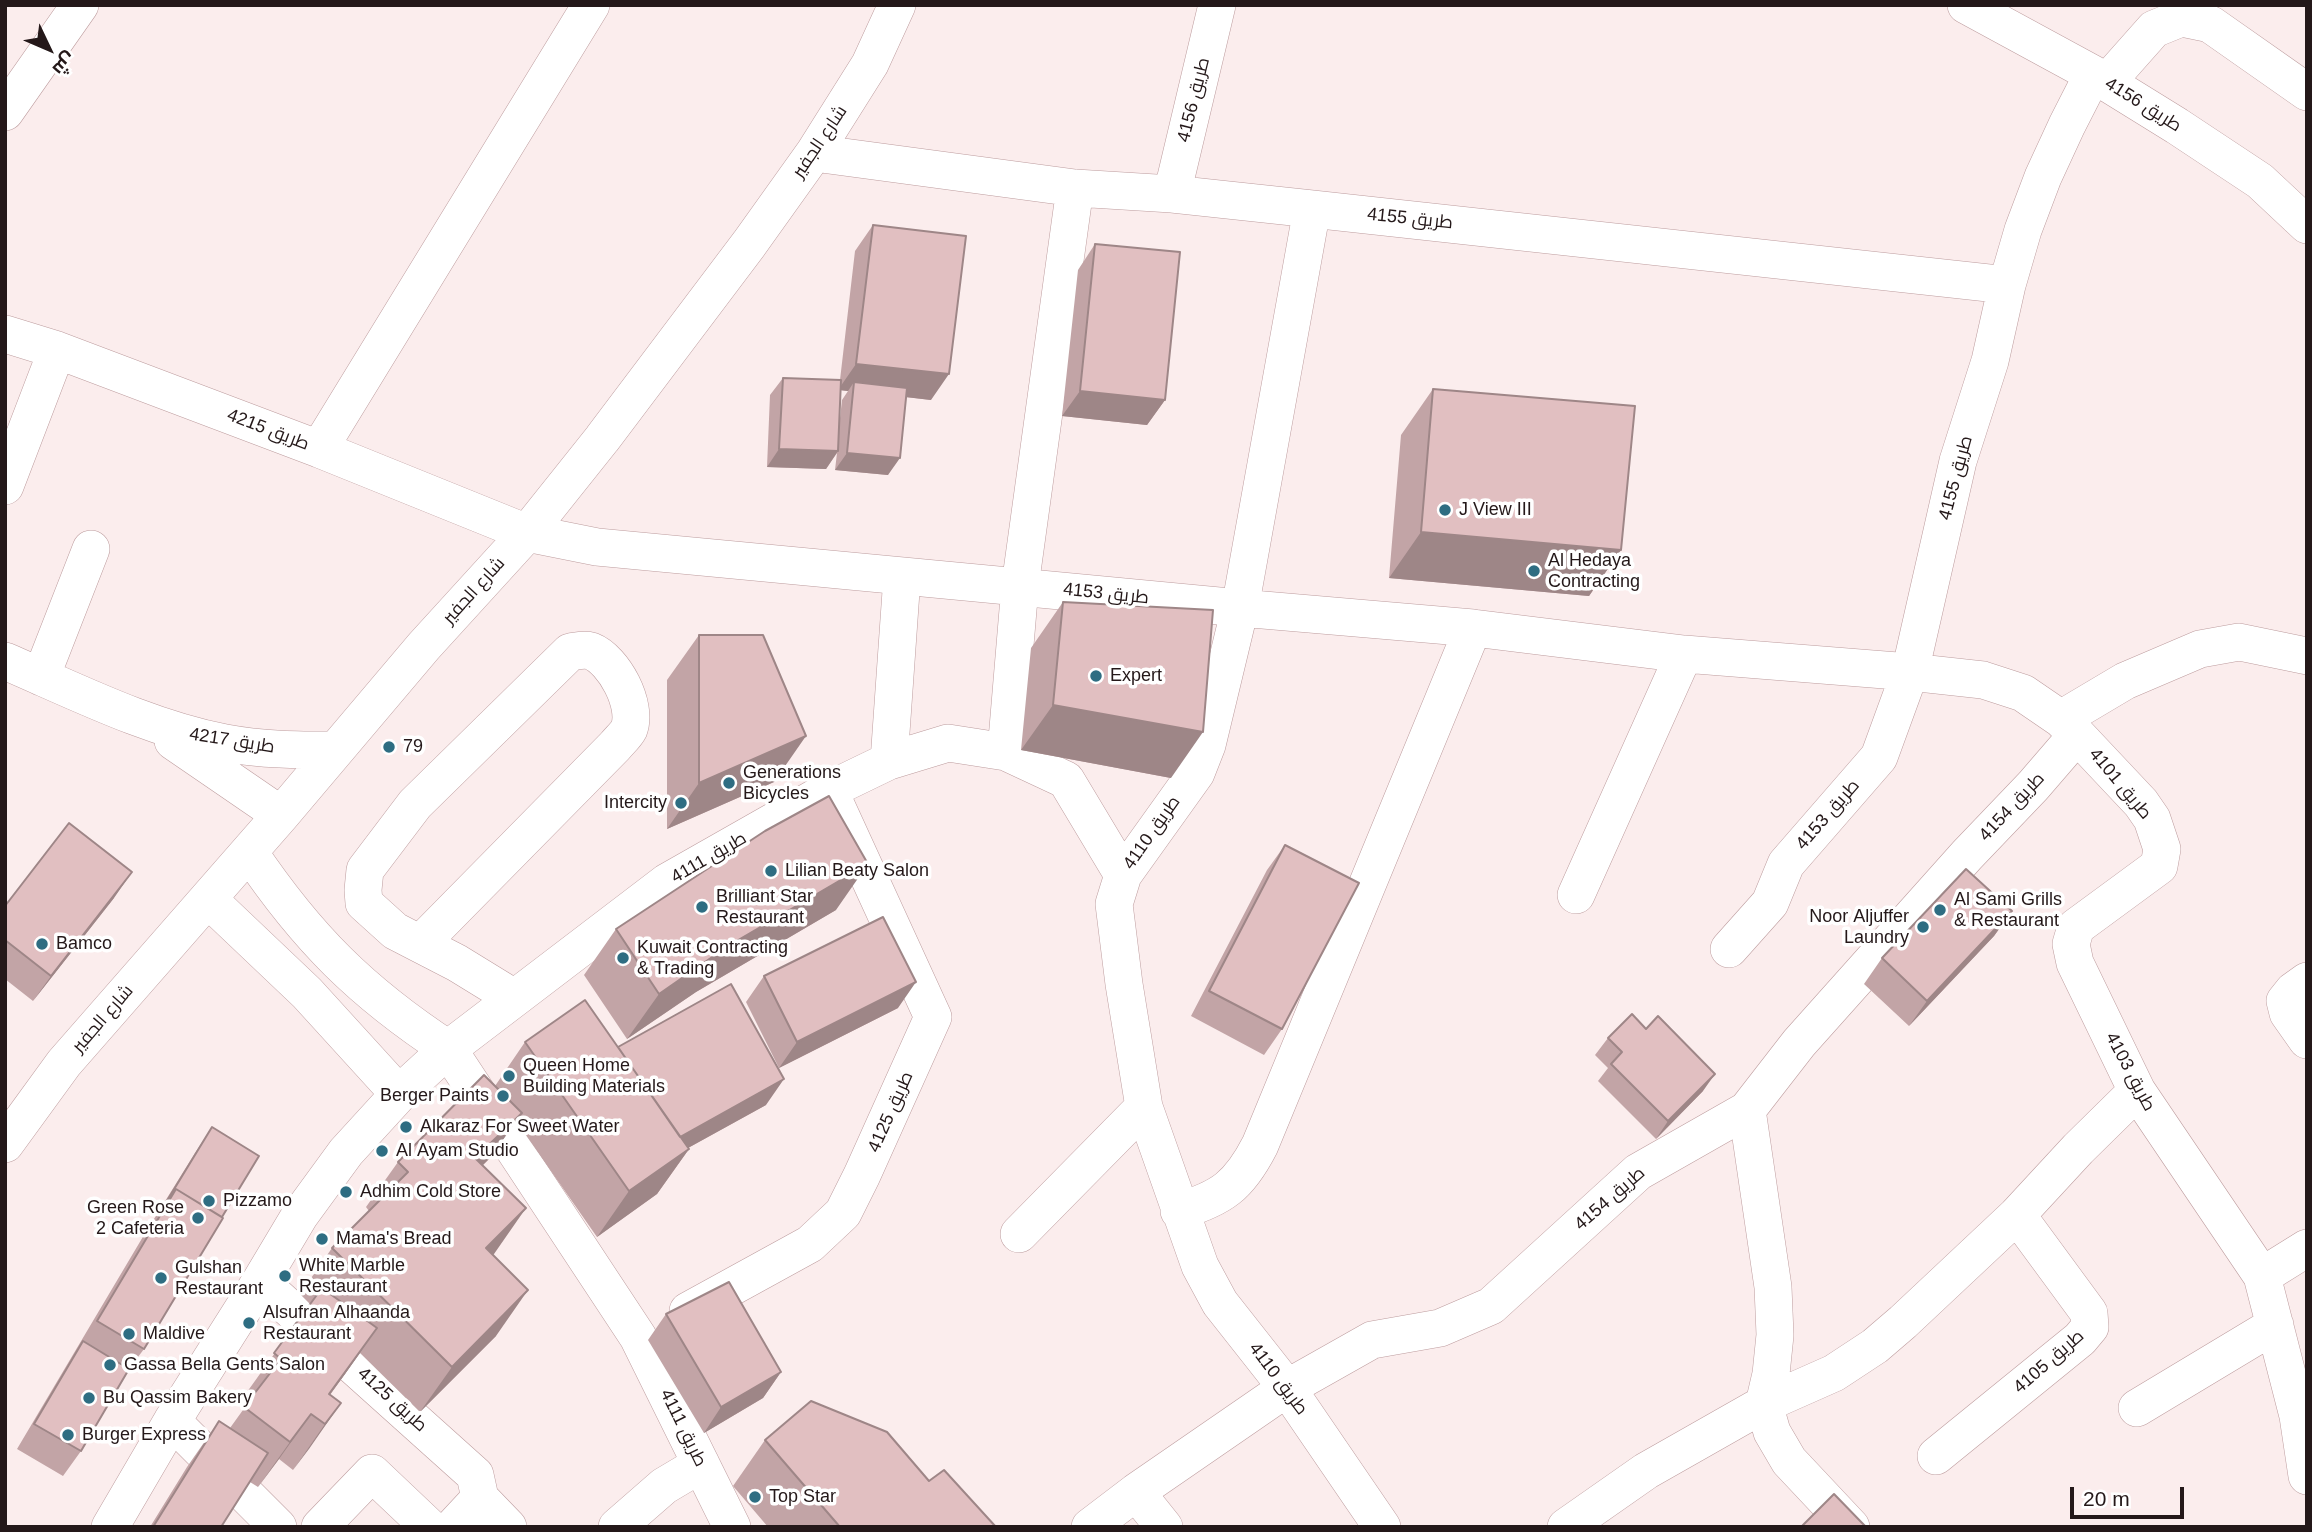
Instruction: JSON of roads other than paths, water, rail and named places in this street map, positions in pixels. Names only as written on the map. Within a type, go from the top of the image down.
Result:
[{"type":"street","points":[[5,113],[80,5]]},
{"type":"street","points":[[319,449],[591,5]]},
{"type":"street","name":"شارع الجفير","points":[[5,1143],[64,1063],[281,815],[424,646],[527,533],[674,345],[814,153],[870,64],[897,5]]},
{"type":"street","name":"طريق 4156","points":[[1172,194],[1217,5]]},
{"type":"street","name":"طريق 4156","points":[[1966,5],[2100,78],[2260,181],[2307,225]]},
{"type":"street","name":"طريق 4155","points":[[1910,671],[1958,461],[1990,361],[2007,285],[2023,230],[2067,125],[2100,78],[2154,29],[2181,18],[2210,24],[2307,92]]},
{"type":"street","name":"طريق 4155","points":[[814,153],[1075,188],[1172,194],[2007,285]]},
{"type":"street","points":[[1006,752],[1020,586],[1075,188]]},
{"type":"street","name":"طريق 4110","points":[[1311,209],[1240,608],[1207,745],[1196,773],[1123,875],[1114,904],[1116,934],[1144,1107],[1200,1266],[1220,1303],[1286,1388],[1382,1527]]},
{"type":"street","name":"طريق 4215","points":[[5,334],[57,350],[319,449],[527,533]]},
{"type":"street","points":[[5,486],[57,350]]},
{"type":"street","name":"طريق 4153","points":[[527,533],[597,547],[1473,628],[1684,654],[1910,671],[1983,680],[2022,693],[2069,727]]},
{"type":"street","points":[[40,677],[91,549]]},
{"type":"street","points":[[889,761],[902,577]]},
{"type":"street","points":[[1179,1210],[1205,1203],[1228,1189],[1247,1170],[1260,1145],[1473,628]]},
{"type":"street","points":[[2069,727],[2125,681],[2200,649],[2239,642],[2307,656]]},
{"type":"street","points":[[421,943],[628,730],[632,709],[617,674],[602,657],[587,650],[569,652],[415,804],[365,870],[364,903],[395,932],[421,943],[514,998]]},
{"type":"street","points":[[1576,895],[1684,654]]},
{"type":"street","name":"طريق 4217","points":[[5,662],[130,716],[177,732],[262,748],[336,750]]},
{"type":"street","name":"طريق 4153","points":[[1730,949],[1770,903],[1786,864],[1879,757],[1910,671]]},
{"type":"street","name":"طريق 4217","points":[[130,716],[199,757],[281,815]]},
{"type":"street","name":"طريق 4101","points":[[2069,727],[2141,803],[2152,819],[2158,835]]},
{"type":"street","name":"طريق 4154","points":[[1090,1527],[1286,1388],[1372,1340],[1440,1328],[1491,1306],[1638,1172],[1747,1110],[1817,1023],[1967,855],[2033,786],[2069,727]]},
{"type":"street","name":"طريق 4111","points":[[399,1094],[448,1049],[667,882],[829,790],[889,761],[948,743],[1006,752],[1066,780],[1123,875]]},
{"type":"street","name":"طريق 4125","points":[[638,1337],[810,1244],[843,1213],[933,1017],[829,790]]},
{"type":"street","name":"طريق 4103","points":[[2158,835],[2162,849],[2159,866],[2076,927],[2071,944],[2075,963],[2137,1091],[2263,1276],[2298,1416],[2307,1476]]},
{"type":"street","name":"طريق 4111","points":[[249,852],[291,912],[340,966],[374,996],[448,1049],[638,1337],[732,1527]]},
{"type":"street","points":[[110,1527],[172,1421],[307,1204],[346,1152],[399,1094],[275,960],[208,899]]},
{"type":"street","points":[[307,993],[340,966]]},
{"type":"street","points":[[2296,991],[2288,1013],[2307,1040]]},
{"type":"street","points":[[1566,1527],[1646,1471],[1764,1404],[1834,1373],[1875,1346],[2017,1215],[2137,1091]]},
{"type":"street","points":[[1019,1234],[1144,1107]]},
{"type":"street","points":[[1747,1110],[1773,1287],[1775,1335],[1772,1374],[1764,1404],[1772,1432],[1789,1461],[1851,1527]]},
{"type":"street","name":"طريق 4105","points":[[1936,1456],[2080,1339],[2090,1327],[2089,1313],[2017,1215]]},
{"type":"street","points":[[2263,1276],[2307,1248]]},
{"type":"street","name":"طريق 4125","points":[[260,1282],[475,1475],[480,1498],[508,1527]]},
{"type":"street","points":[[2137,1408],[2275,1325]]},
{"type":"street","points":[[172,1421],[278,1527]]},
{"type":"street","points":[[617,1527],[664,1486],[701,1464]]},
{"type":"street","points":[[320,1527],[372,1474],[429,1527]]},
{"type":"street","points":[[1136,1492],[1164,1527]]},
{"type":"street","points":[[453,1527],[480,1498]]},
{"type":"place","name":"J View III","points":[[1445,510]]},
{"type":"place","name":"Al Hedaya Contracting","points":[[1534,571]]},
{"type":"place","name":"Expert","points":[[1096,676]]},
{"type":"place","name":"79","points":[[389,747]]},
{"type":"place","name":"Generations Bicycles","points":[[729,783]]},
{"type":"place","name":"Intercity","points":[[681,803]]},
{"type":"place","name":"Lilian Beaty Salon","points":[[771,871]]},
{"type":"place","name":"Brilliant Star Restaurant","points":[[702,907]]},
{"type":"place","name":"Al Sami Grills & Restaurant","points":[[1940,910]]},
{"type":"place","name":"Noor Aljuffer Laundry","points":[[1923,927]]},
{"type":"place","name":"Bamco","points":[[42,944]]},
{"type":"place","name":"Kuwait Contracting & Trading","points":[[623,958]]},
{"type":"place","name":"Queen Home Building Materials","points":[[509,1076]]},
{"type":"place","name":"Berger Paints","points":[[503,1096]]},
{"type":"place","name":"Alkaraz For Sweet Water","points":[[406,1127]]},
{"type":"place","name":"Al Ayam Studio","points":[[382,1151]]},
{"type":"place","name":"Adhim Cold Store","points":[[346,1192]]},
{"type":"place","name":"Pizzamo","points":[[209,1201]]},
{"type":"place","name":"Green Rose 2 Cafeteria","points":[[198,1218]]},
{"type":"place","name":"Mama's Bread","points":[[322,1239]]},
{"type":"place","name":"White Marble Restaurant","points":[[285,1276]]},
{"type":"place","name":"Gulshan Restaurant","points":[[161,1278]]},
{"type":"place","name":"Alsufran Alhaanda Restaurant","points":[[249,1323]]},
{"type":"place","name":"Maldive","points":[[129,1334]]},
{"type":"place","name":"Gassa Bella Gents Salon","points":[[110,1365]]},
{"type":"place","name":"Bu Qassim Bakery","points":[[89,1398]]},
{"type":"place","name":"Burger Express","points":[[68,1435]]},
{"type":"place","name":"Top Star","points":[[755,1497]]}]
